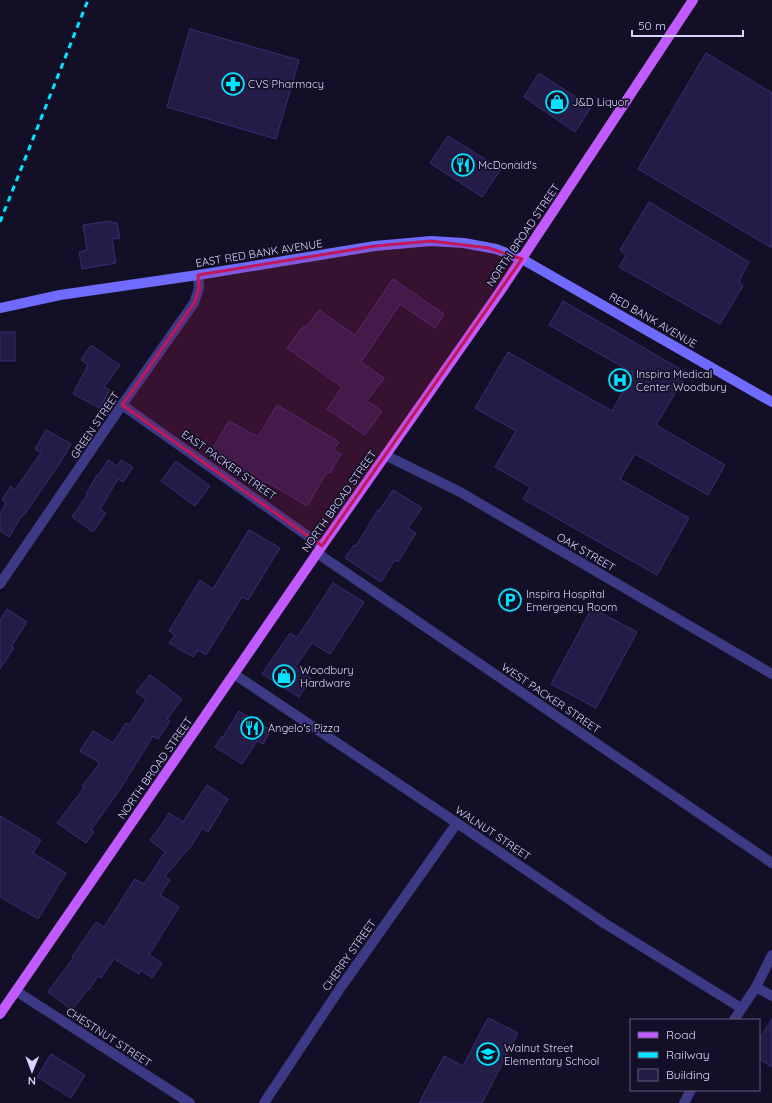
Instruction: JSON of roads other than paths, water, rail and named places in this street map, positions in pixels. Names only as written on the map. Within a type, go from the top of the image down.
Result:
[{"type":"main road","name":"NORTH BROAD STREET","points":[[0,1014],[319,549],[522,259],[693,0]]},
{"type":"street","name":"EAST RED BANK AVENUE","points":[[0,308],[60,295],[198,275],[375,246],[431,241],[464,243],[489,248],[522,259]]},
{"type":"street","name":"RED BANK AVENUE","points":[[522,259],[772,402]]},
{"type":"street","name":"GREEN STREET","points":[[0,584],[122,405],[194,303],[199,288],[198,275]]},
{"type":"street","name":"EAST PACKER STREET","points":[[122,405],[319,549]]},
{"type":"street","name":"OAK STREET","points":[[385,455],[460,492],[772,674]]},
{"type":"street","name":"WEST PACKER STREET","points":[[319,549],[772,863]]},
{"type":"street","name":"WALNUT STREET","points":[[234,674],[457,822],[604,923],[741,1008]]},
{"type":"street","name":"CHERRY STREET","points":[[264,1103],[341,987],[457,822]]},
{"type":"street","points":[[735,1019],[756,987],[772,956]]},
{"type":"street","points":[[756,987],[772,996]]},
{"type":"street","name":"CHESTNUT STREET","points":[[16,991],[190,1103]]},
{"type":"street","points":[[684,1103],[691,1091]]},
{"type":"railway","points":[[0,222],[88,0]]},
{"type":"place","name":"CVS Pharmacy","points":[[233,84]]},
{"type":"place","name":"J&D Liquor","points":[[557,102]]},
{"type":"place","name":"McDonald's","points":[[463,165]]},
{"type":"place","name":"Inspira Medical Center Woodbury","points":[[620,380]]},
{"type":"place","name":"Inspira Hospital Emergency Room","points":[[510,600]]},
{"type":"place","name":"Woodbury Hardware","points":[[284,676]]},
{"type":"place","name":"Angelo's Pizza","points":[[252,728]]},
{"type":"place","name":"Walnut Street Elementary School","points":[[488,1054]]}]
